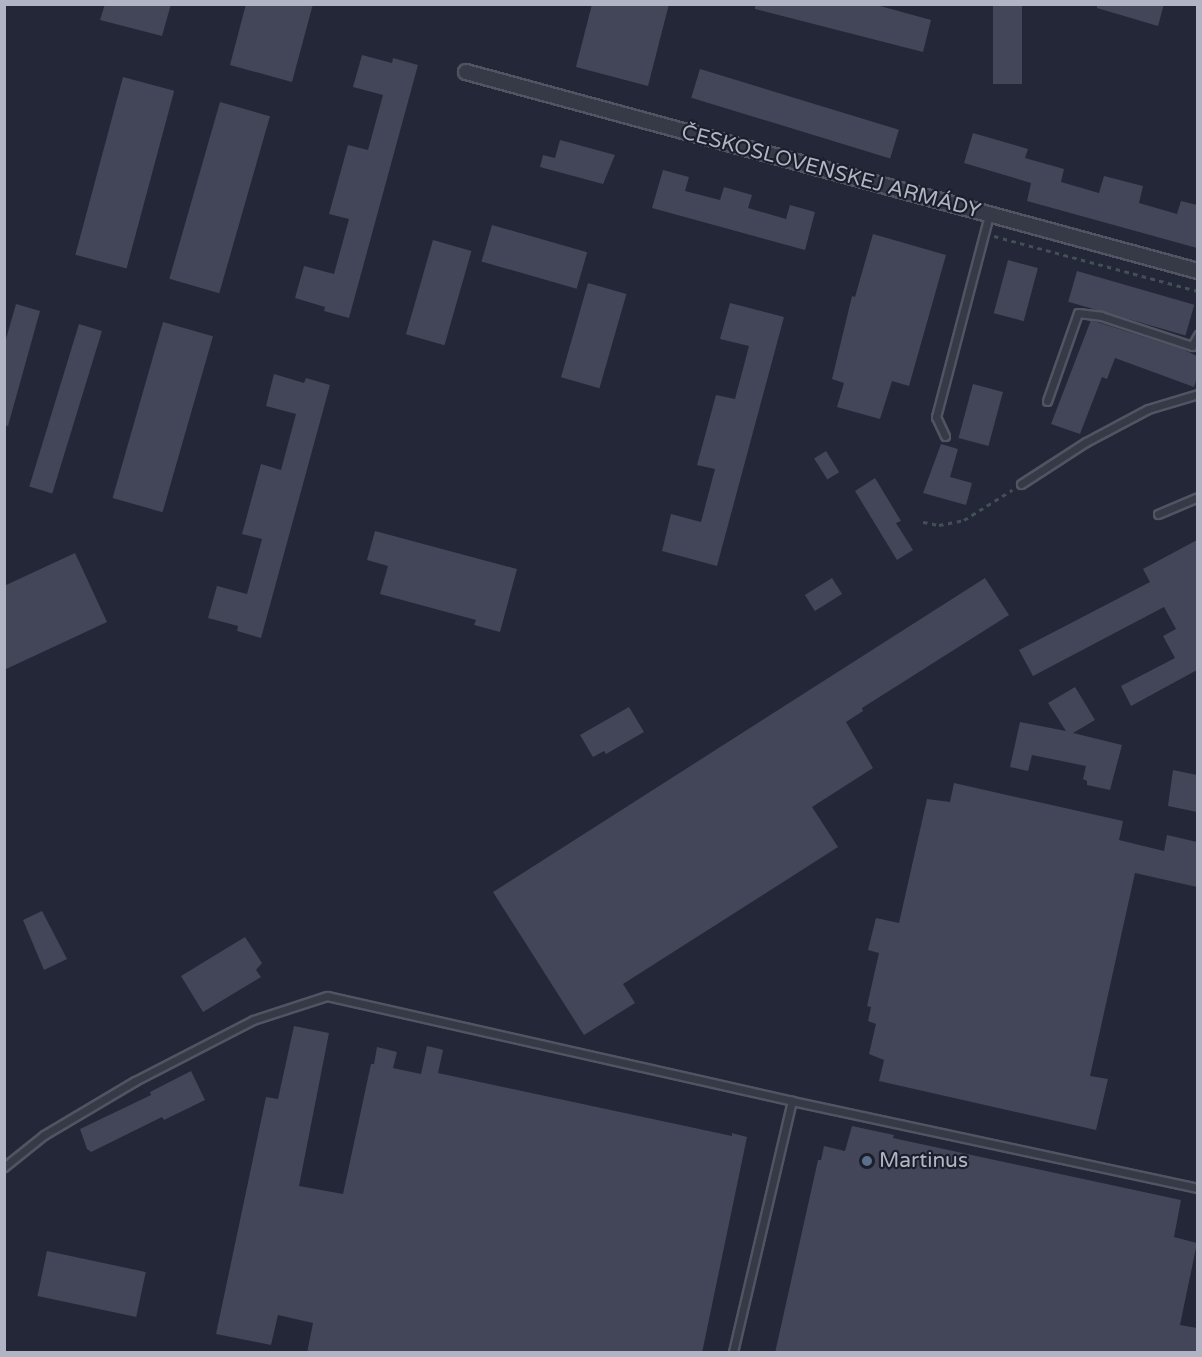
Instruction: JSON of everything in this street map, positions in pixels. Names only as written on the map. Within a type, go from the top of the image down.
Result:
[{"type":"street","name":"ČESKOSLOVENSKEJ ARMÁDY","points":[[466,72],[1197,272]]},
{"type":"lane","points":[[945,436],[936,417],[988,215]]},
{"type":"lane","points":[[1047,401],[1078,313],[1101,316],[1192,346],[1197,335]]},
{"type":"lane","points":[[1020,484],[1086,442],[1148,409],[1197,394]]},
{"type":"lane","points":[[1158,514],[1197,497]]},
{"type":"lane","points":[[4,1167],[44,1135],[135,1081],[253,1020],[327,996],[792,1101],[1197,1188]]},
{"type":"lane","points":[[733,1353],[792,1101]]},
{"type":"path","points":[[984,233],[1197,291]]},
{"type":"path","points":[[923,522],[939,525],[964,520],[1020,484]]},
{"type":"building","points":[[105,4],[171,4],[162,36],[100,20]]},
{"type":"building","points":[[246,4],[313,4],[292,82],[230,65]]},
{"type":"building","points":[[592,4],[669,4],[648,86],[576,67]]},
{"type":"building","points":[[755,4],[873,4],[931,20],[923,52],[755,9]]},
{"type":"building","points":[[993,4],[1022,4],[1022,84],[993,84]]},
{"type":"building","points":[[1097,4],[1164,4],[1158,26],[1097,8]]},
{"type":"building","points":[[362,55],[392,63],[393,58],[418,65],[349,318],[324,311],[325,307],[295,298],[304,266],[334,274],[349,219],[329,214],[348,145],[368,150],[383,95],[353,87]]},
{"type":"building","points":[[700,69],[899,130],[890,159],[691,98]]},
{"type":"building","points":[[123,77],[174,91],[127,268],[75,255]]},
{"type":"building","points":[[220,102],[270,116],[219,293],[169,279]]},
{"type":"building","points":[[973,133],[1028,149],[1025,158],[1064,169],[1061,182],[1099,193],[1104,176],[1143,186],[1139,203],[1177,214],[1181,201],[1197,205],[1197,248],[1027,201],[1031,183],[964,163]]},
{"type":"building","points":[[560,140],[615,155],[603,184],[540,167],[543,155],[555,158]]},
{"type":"building","points":[[663,170],[689,177],[685,191],[720,200],[724,187],[752,195],[748,208],[786,219],[790,205],[815,212],[805,250],[652,208]]},
{"type":"building","points":[[492,225],[587,252],[577,289],[482,262]]},
{"type":"building","points":[[873,234],[946,255],[909,386],[892,381],[880,419],[837,407],[844,383],[832,379],[852,296],[855,297]]},
{"type":"building","points":[[433,240],[471,251],[444,345],[406,334]]},
{"type":"building","points":[[1008,260],[1038,268],[1024,321],[994,313]]},
{"type":"building","points":[[1077,271],[1194,305],[1185,335],[1068,302]]},
{"type":"building","points":[[588,283],[626,294],[599,388],[561,377]]},
{"type":"building","points":[[730,303],[784,317],[717,566],[662,551],[671,514],[701,522],[715,469],[697,465],[716,395],[735,399],[749,346],[720,339]]},
{"type":"building","points":[[16,304],[40,311],[8,426],[4,425],[4,346]]},
{"type":"building","points":[[1091,320],[1182,349],[1197,356],[1197,377],[1194,387],[1115,358],[1107,379],[1102,377],[1080,434],[1051,424]]},
{"type":"building","points":[[163,322],[213,336],[163,512],[113,498]]},
{"type":"building","points":[[79,324],[102,331],[52,494],[29,487]]},
{"type":"building","points":[[274,374],[304,383],[306,378],[330,385],[261,638],[237,631],[238,626],[208,618],[217,586],[247,594],[262,539],[242,534],[261,464],[281,470],[296,414],[266,406]]},
{"type":"building","points":[[973,384],[1003,392],[988,446],[959,438]]},
{"type":"building","points":[[941,444],[958,449],[950,477],[972,483],[966,505],[923,493]]},
{"type":"building","points":[[826,451],[839,472],[827,480],[814,458]]},
{"type":"building","points":[[875,478],[901,521],[896,523],[913,550],[897,560],[855,491]]},
{"type":"building","points":[[375,531],[517,569],[500,632],[474,625],[476,620],[380,594],[388,566],[367,560]]},
{"type":"building","points":[[1197,540],[1197,670],[1131,706],[1121,686],[1175,658],[1163,636],[1176,629],[1164,607],[1033,676],[1019,650],[1150,582],[1143,569]]},
{"type":"building","points":[[75,553],[107,622],[4,670],[4,586]]},
{"type":"building","points":[[832,578],[842,594],[815,611],[805,595]]},
{"type":"building","points":[[985,578],[1009,615],[862,708],[863,711],[846,722],[873,768],[812,807],[838,847],[623,984],[635,1003],[584,1035],[493,892]]},
{"type":"building","points":[[1075,687],[1095,720],[1073,733],[1122,745],[1110,790],[1087,785],[1087,781],[1083,779],[1086,766],[1032,755],[1028,771],[1010,767],[1020,722],[1066,731],[1048,703]]},
{"type":"building","points":[[629,707],[644,732],[606,754],[604,751],[593,757],[580,735]]},
{"type":"building","points":[[1173,770],[1197,775],[1197,812],[1168,806]]},
{"type":"building","points":[[954,783],[1123,821],[1119,840],[1164,851],[1167,835],[1197,842],[1197,887],[1135,873],[1090,1076],[1108,1079],[1096,1130],[879,1081],[884,1060],[869,1054],[876,1024],[868,1021],[871,1007],[867,1006],[879,953],[868,950],[876,918],[899,923],[927,799],[950,802]]},
{"type":"building","points":[[42,911],[67,959],[44,970],[23,920]]},
{"type":"building","points":[[245,937],[262,963],[256,970],[261,977],[203,1012],[181,976]]},
{"type":"building","points":[[294,1026],[329,1033],[299,1186],[343,1194],[371,1064],[374,1064],[377,1047],[397,1052],[393,1068],[421,1074],[427,1046],[443,1050],[438,1073],[732,1136],[732,1133],[747,1137],[702,1353],[307,1353],[313,1323],[278,1315],[271,1345],[216,1334],[266,1097],[278,1099]]},
{"type":"building","points":[[191,1071],[205,1100],[164,1120],[162,1117],[91,1152],[87,1149],[80,1129],[151,1095],[150,1092]]},
{"type":"building","points":[[852,1126],[894,1135],[893,1138],[1181,1200],[1174,1237],[1197,1243],[1180,1325],[1197,1328],[1197,1353],[775,1353],[818,1160],[821,1160],[824,1146],[845,1151]]},
{"type":"building","points":[[47,1251],[146,1272],[136,1317],[37,1296]]},
{"type":"place","name":"Martinus","points":[[867,1161]]}]
